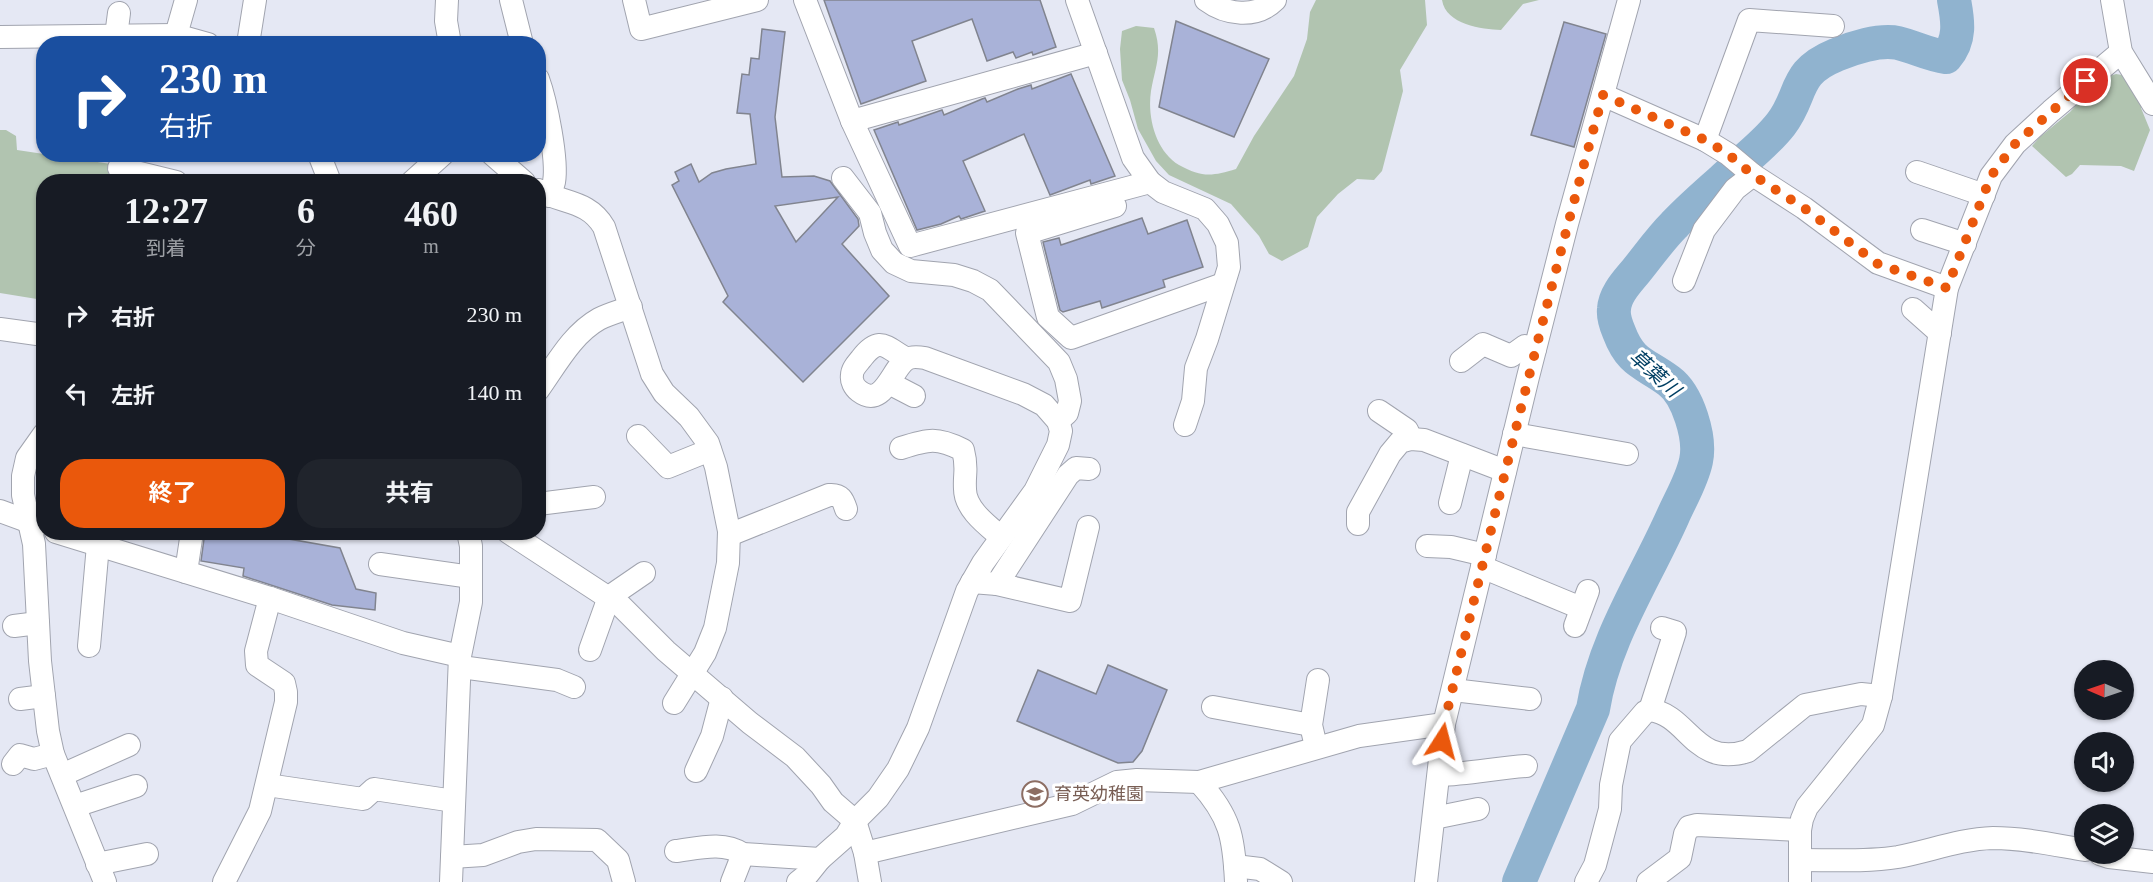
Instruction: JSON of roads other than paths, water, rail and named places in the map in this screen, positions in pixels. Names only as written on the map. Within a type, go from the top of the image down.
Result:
[{"type":"street","points":[[173,36],[186,0]]},
{"type":"street","points":[[249,36],[255,0]]},
{"type":"street","points":[[447,0],[446,21],[449,36]]},
{"type":"street","points":[[511,0],[519,36]]},
{"type":"street","points":[[634,0],[641,29],[757,0]]},
{"type":"street","points":[[805,0],[852,121],[910,246],[1145,190],[1163,192],[1204,209],[1218,224],[1227,243],[1229,267],[1196,368],[1193,401],[1185,425]]},
{"type":"street","points":[[1077,0],[1145,190]]},
{"type":"street","points":[[1206,0],[1221,10],[1239,12],[1261,10],[1275,0]]},
{"type":"street","points":[[1426,882],[1444,724],[1535,349],[1629,0]]},
{"type":"street","points":[[2112,0],[2121,52],[2153,104]]},
{"type":"street","points":[[116,36],[119,13]]},
{"type":"street","points":[[1705,140],[1749,20],[1833,26]]},
{"type":"street","points":[[0,37],[36,37]]},
{"type":"street","points":[[2074,848],[2018,839],[1966,840],[1890,858],[1800,871],[1800,830],[1807,807],[1873,724],[1881,696],[1947,288],[1991,176],[2015,144],[2121,52]]},
{"type":"street","points":[[852,121],[1096,53]]},
{"type":"street","points":[[1603,95],[1705,140],[1728,154],[1750,173],[1804,208],[1878,264],[1947,288]]},
{"type":"street","points":[[546,102],[554,182],[546,186]]},
{"type":"street","points":[[421,174],[434,162]]},
{"type":"street","points":[[502,162],[518,174]]},
{"type":"street","points":[[119,168],[143,174]]},
{"type":"street","points":[[1917,172],[1984,195]]},
{"type":"street","points":[[1684,280],[1704,230],[1750,173]]},
{"type":"street","points":[[843,178],[870,213],[874,233],[882,250],[894,263],[911,271],[954,275],[990,290],[1059,362],[1066,379],[1070,401],[1067,413],[1058,421]]},
{"type":"street","points":[[1145,190],[1027,233],[1048,318],[1071,338],[1223,284]]},
{"type":"street","points":[[546,193],[585,207],[597,215],[604,227],[652,374],[664,393],[689,417],[708,443],[724,500],[729,535],[726,573],[715,628],[694,674],[674,703]]},
{"type":"street","points":[[1922,230],[1965,244]]},
{"type":"street","points":[[546,378],[568,346],[589,326],[601,318],[631,307]]},
{"type":"street","points":[[1912,309],[1940,333]]},
{"type":"street","points":[[0,329],[36,334]]},
{"type":"street","points":[[676,851],[721,846],[810,874],[846,836],[855,821],[878,798],[898,769],[918,728],[967,591],[1048,469],[1061,431],[1058,421],[1044,405],[1023,394],[925,358],[916,357],[907,359],[884,390],[874,395],[862,393],[852,382],[855,367],[872,346],[880,344],[889,347],[907,359]]},
{"type":"street","points":[[1461,361],[1483,344],[1511,356],[1525,346],[1535,349]]},
{"type":"street","points":[[889,384],[914,396]]},
{"type":"street","points":[[1379,411],[1407,430],[1411,439]]},
{"type":"street","points":[[1514,434],[1627,454]]},
{"type":"street","points":[[639,436],[668,467],[710,450]]},
{"type":"street","points":[[901,448],[926,439],[943,441],[963,450],[967,466],[964,490],[968,504],[1001,537]]},
{"type":"street","points":[[1358,524],[1358,512],[1390,454],[1400,442],[1411,439],[1424,440],[1505,471]]},
{"type":"street","points":[[36,445],[27,458],[23,476],[35,524],[38,623],[48,731],[53,754],[101,873],[147,854]]},
{"type":"street","points":[[1450,503],[1462,455]]},
{"type":"street","points":[[997,584],[1068,475],[1076,468],[1089,469]]},
{"type":"street","points":[[729,535],[830,495],[842,498],[846,509]]},
{"type":"street","points":[[546,503],[594,497]]},
{"type":"street","points":[[0,511],[35,524]]},
{"type":"street","points":[[972,582],[997,584],[1070,601],[1088,527]]},
{"type":"street","points":[[82,540],[270,598],[461,661],[558,680],[574,687]]},
{"type":"street","points":[[186,572],[191,540]]},
{"type":"street","points":[[451,882],[461,661],[471,602],[470,540]]},
{"type":"street","points":[[520,540],[621,606],[666,651],[750,723],[795,757],[833,802],[855,821],[865,853],[870,882]]},
{"type":"street","points":[[89,646],[98,545]]},
{"type":"street","points":[[1426,546],[1451,546],[1581,608]]},
{"type":"street","points":[[380,564],[471,577]]},
{"type":"street","points":[[590,650],[609,597],[644,573]]},
{"type":"street","points":[[224,882],[260,811],[284,718],[286,692],[284,683],[258,665],[255,659],[270,598]]},
{"type":"street","points":[[14,626],[38,623]]},
{"type":"street","points":[[1650,710],[1675,632],[1662,628]]},
{"type":"street","points":[[1317,749],[1311,725],[1318,680]]},
{"type":"street","points":[[1453,690],[1530,699]]},
{"type":"street","points":[[1586,882],[1596,865],[1610,809],[1611,785],[1620,741],[1645,712],[1650,710],[1666,714],[1699,745],[1730,755],[1748,751],[1805,705],[1861,694],[1881,696]]},
{"type":"street","points":[[20,699],[44,696]]},
{"type":"street","points":[[696,771],[711,736],[722,698]]},
{"type":"street","points":[[1213,707],[1311,725]]},
{"type":"street","points":[[865,853],[1072,804],[1117,782],[1137,780],[1199,782],[1359,736],[1444,724]]},
{"type":"street","points":[[62,775],[129,745]]},
{"type":"street","points":[[13,764],[20,755],[34,759],[53,754]]},
{"type":"street","points":[[1439,775],[1471,774],[1490,769],[1526,766]]},
{"type":"street","points":[[1199,782],[1215,800],[1226,819],[1232,838],[1236,874],[1260,868],[1281,882]]},
{"type":"street","points":[[267,785],[363,799],[374,789],[453,801]]},
{"type":"street","points":[[75,806],[136,786]]},
{"type":"street","points":[[1434,818],[1478,809]]},
{"type":"street","points":[[1648,882],[1680,858],[1685,834],[1689,827],[1697,825],[1800,830]]},
{"type":"street","points":[[452,857],[483,855],[518,842],[536,839],[597,840],[618,860],[624,882]]},
{"type":"street","points":[[732,882],[743,854]]},
{"type":"street","points":[[2134,859],[2153,862]]},
{"type":"street","points":[[2125,864],[2153,876]]},
{"type":"waterway","name":"草葉川","points":[[1519,882],[1593,709],[1598,683],[1616,634],[1686,489],[1696,461],[1695,429],[1682,396],[1669,381],[1634,357],[1624,343],[1614,315],[1619,293],[1659,241],[1680,219],[1760,147],[1781,124],[1805,77],[1812,69],[1843,52],[1883,42],[1898,43],[1946,57],[1954,44],[1957,30],[1954,0]]},
{"type":"place","name":"育英幼稚園","points":[[1035,794]]}]
